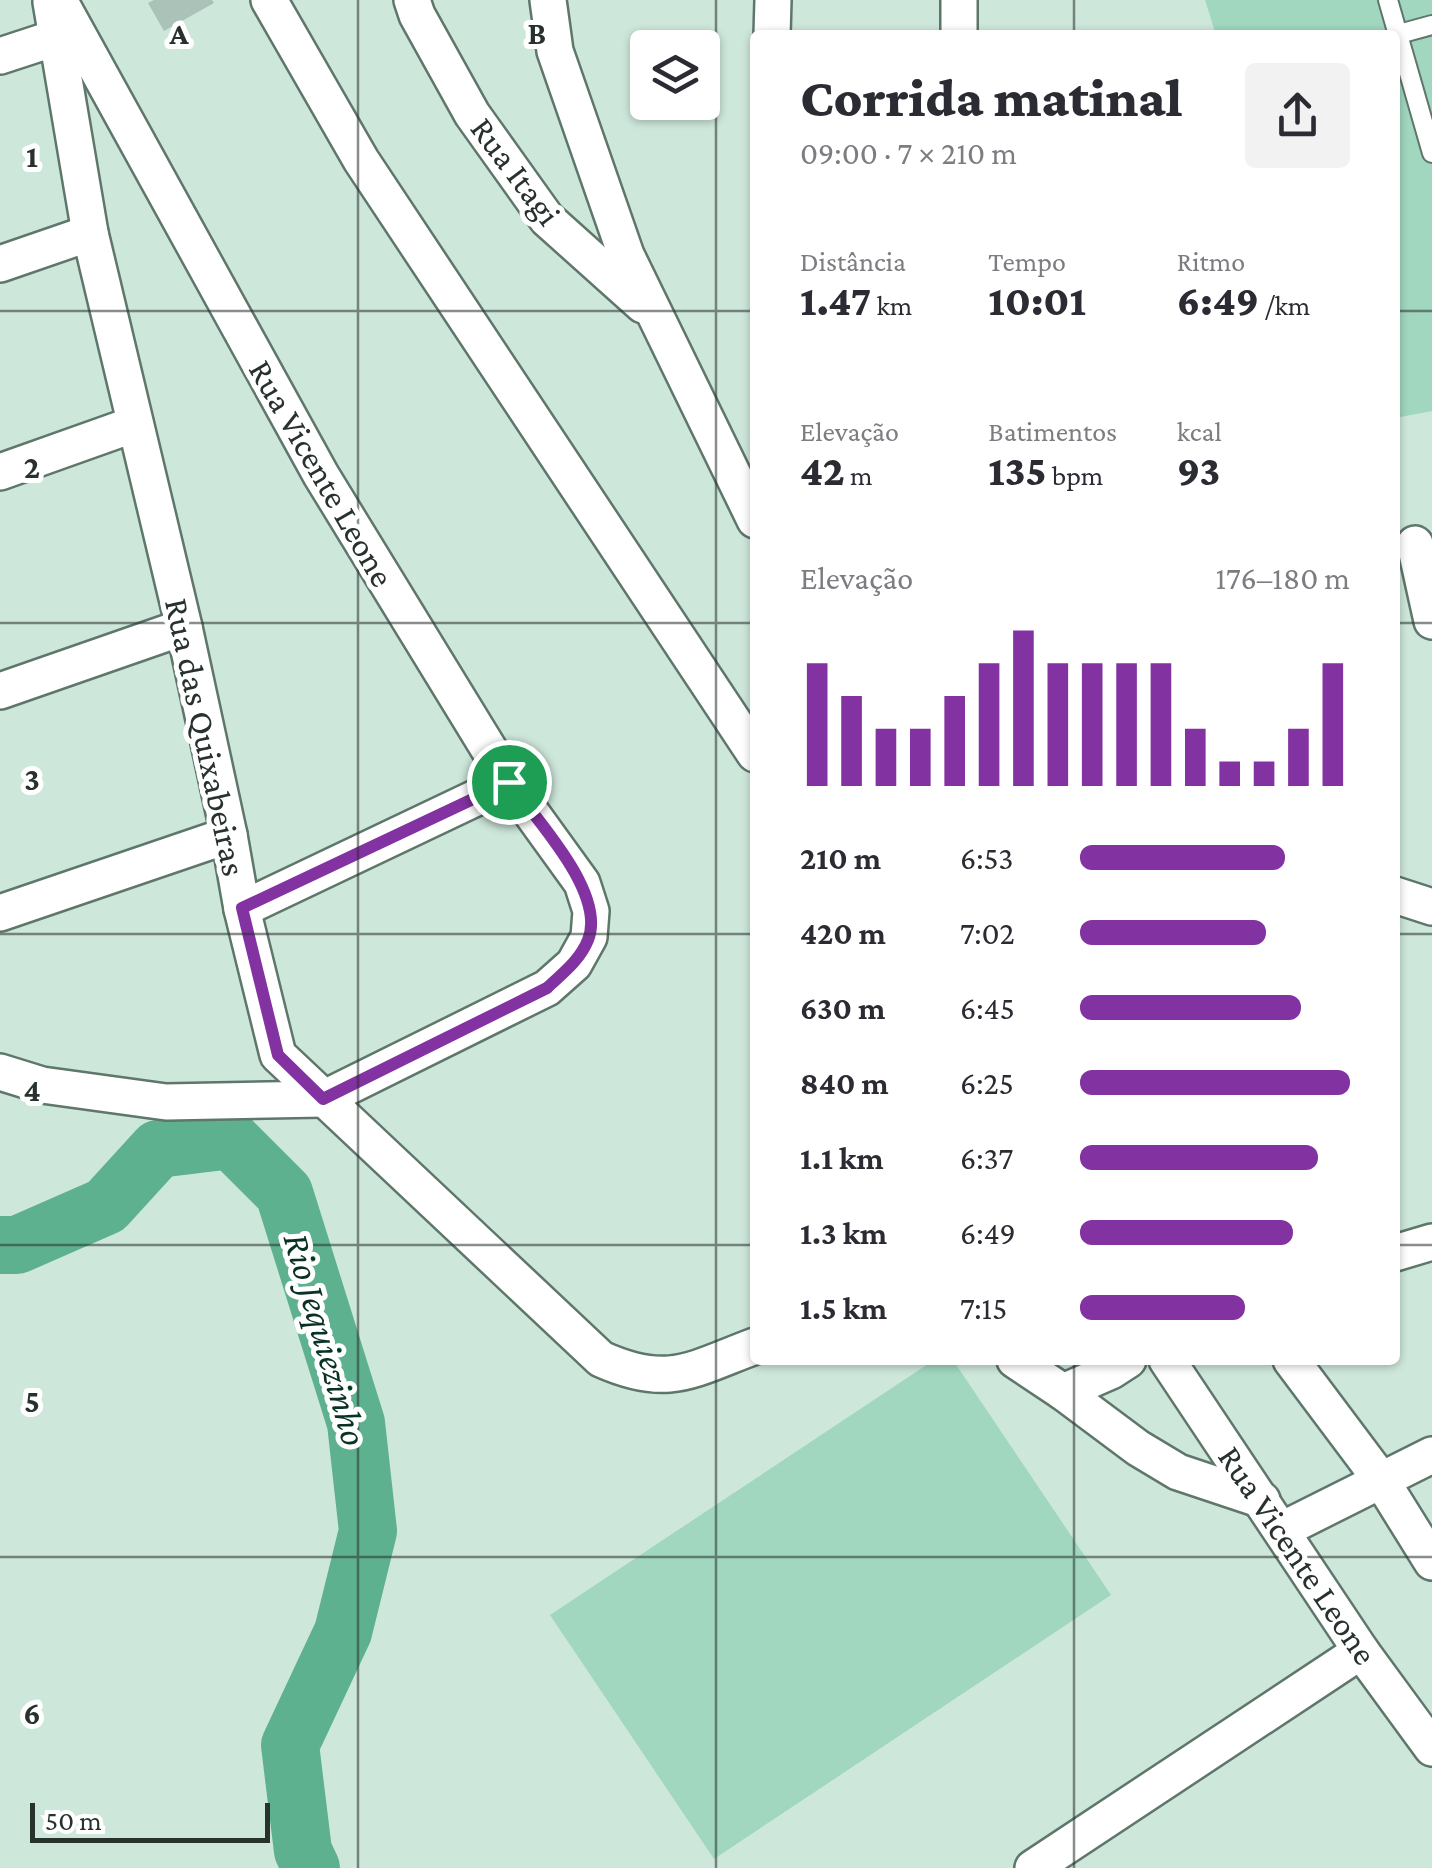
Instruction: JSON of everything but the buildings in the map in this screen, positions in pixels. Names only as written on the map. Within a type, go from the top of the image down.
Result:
[{"type":"street","name":"Rua das Quixabeiras","points":[[51,0],[90,232],[184,628],[242,908],[278,1055],[601,1359],[634,1374],[675,1376],[750,1348]]},
{"type":"street","name":"Rua Vicente Leone","points":[[59,0],[321,475],[509,782],[582,883],[591,911],[590,937],[574,964],[547,988],[323,1099]]},
{"type":"street","points":[[269,0],[362,160],[750,746]]},
{"type":"street","name":"Rua Itagi","points":[[412,0],[472,114],[547,220],[656,316]]},
{"type":"street","points":[[548,0],[554,50],[626,255],[750,510]]},
{"type":"street","points":[[772,30],[774,0]]},
{"type":"street","points":[[959,30],[960,0]]},
{"type":"street","points":[[0,56],[55,38]]},
{"type":"street","points":[[0,264],[90,232]]},
{"type":"street","points":[[0,472],[136,424]]},
{"type":"street","points":[[1414,544],[1432,621]]},
{"type":"street","points":[[0,692],[184,628]]},
{"type":"street","points":[[242,908],[509,782]]},
{"type":"street","points":[[0,912],[229,836]]},
{"type":"street","points":[[1400,897],[1432,907]]},
{"type":"street","points":[[0,1072],[42,1085],[166,1102],[323,1099]]},
{"type":"street","points":[[1400,1252],[1432,1242]]},
{"type":"street","points":[[1022,1365],[1178,1472],[1262,1500]]},
{"type":"street","points":[[1063,1392],[1121,1365]]},
{"type":"street","name":"Rua Vicente Leone","points":[[1170,1365],[1360,1652],[1432,1748]]},
{"type":"street","points":[[1295,1365],[1381,1480],[1432,1562]]},
{"type":"street","points":[[1282,1530],[1432,1455]]},
{"type":"street","points":[[1033,1868],[1360,1652]]},
{"type":"lane","points":[[1388,0],[1398,30]]},
{"type":"lane","points":[[1400,34],[1432,25]]},
{"type":"lane","points":[[1400,38],[1432,153]]},
{"type":"green space","points":[[1205,0],[1432,0],[1432,411],[1400,417],[1400,30],[1214,30]]},
{"type":"green space","points":[[926,1365],[956,1365],[1111,1595],[714,1859],[550,1615]]},
{"type":"waterway","name":"Rio Jequiezinho","points":[[0,1245],[17,1245],[106,1206],[158,1149],[231,1140],[284,1193],[356,1423],[368,1531],[343,1632],[290,1745],[303,1851],[311,1868]]},
{"type":"route","points":[[509,782],[582,883],[591,911],[590,937],[574,964],[547,988],[323,1099],[278,1055],[242,908],[509,782]]}]
